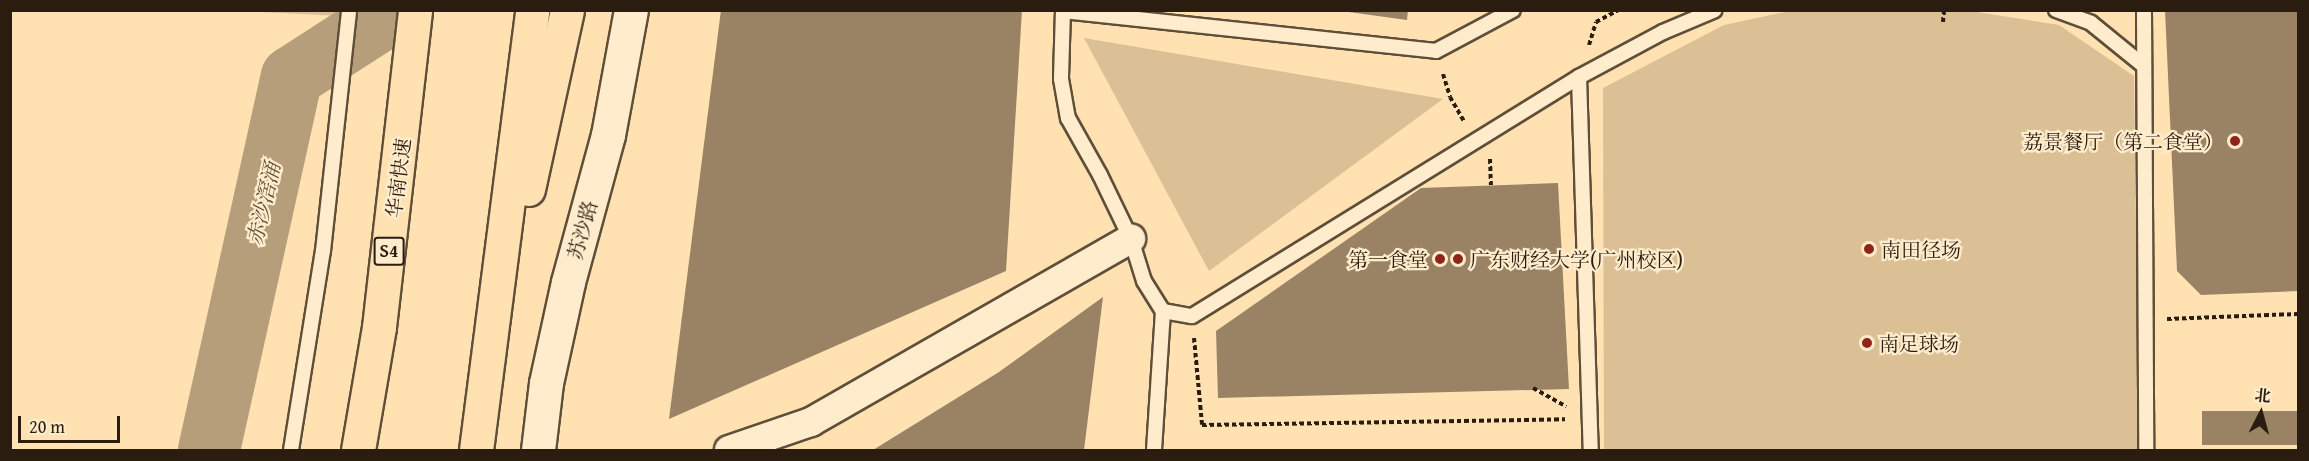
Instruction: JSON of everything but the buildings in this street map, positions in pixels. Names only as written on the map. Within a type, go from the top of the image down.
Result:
[{"type":"highway","name":"华南快速","points":[[358,450],[379,327],[415,10]]},
{"type":"highway","points":[[532,10],[542,55]]},
{"type":"highway","points":[[476,450],[542,55],[567,10]]},
{"type":"street","name":"苏沙路","points":[[538,450],[546,383],[568,282],[608,135],[631,10]]},
{"type":"street","points":[[729,450],[811,422],[1131,239]]},
{"type":"lane","points":[[291,450],[332,167],[348,36],[349,10]]},
{"type":"lane","points":[[1154,450],[1163,311],[1144,281],[1131,239],[1068,118],[1061,79],[1063,11],[1436,51],[1513,10]]},
{"type":"lane","points":[[1163,311],[1192,316],[1579,77],[1663,32],[1714,10]]},
{"type":"lane","points":[[2056,10],[2091,23],[2144,66]]},
{"type":"lane","points":[[2144,10],[2145,450]]},
{"type":"lane","points":[[1579,77],[1591,450]]},
{"type":"path","points":[[1943,22],[1944,10]]},
{"type":"path","points":[[2144,319],[2298,314]]},
{"type":"path","points":[[1192,316],[1202,425],[1590,418]]},
{"type":"path","points":[[1533,388],[1590,418]]},
{"type":"shaded area","points":[[241,11],[362,11],[361,17]]},
{"type":"shaded area","name":"南田径场","points":[[1790,11],[1971,11],[2059,25],[2134,76],[2139,450],[1604,450],[1603,88],[1724,25]]},
{"type":"shaded area","points":[[1084,38],[1443,99],[1209,271]]},
{"type":"waterway","name":"赤沙滘涌","points":[[209,450],[292,77],[396,10]]},
{"type":"place","name":"荔景餐厅（第二食堂）","points":[[2235,141]]},
{"type":"place","name":"南田径场","points":[[1869,249]]},
{"type":"place","name":"第一食堂","points":[[1440,259]]},
{"type":"place","name":"广东财经大学(广州校区)","points":[[1458,259]]},
{"type":"place","name":"南足球场","points":[[1867,343]]}]
